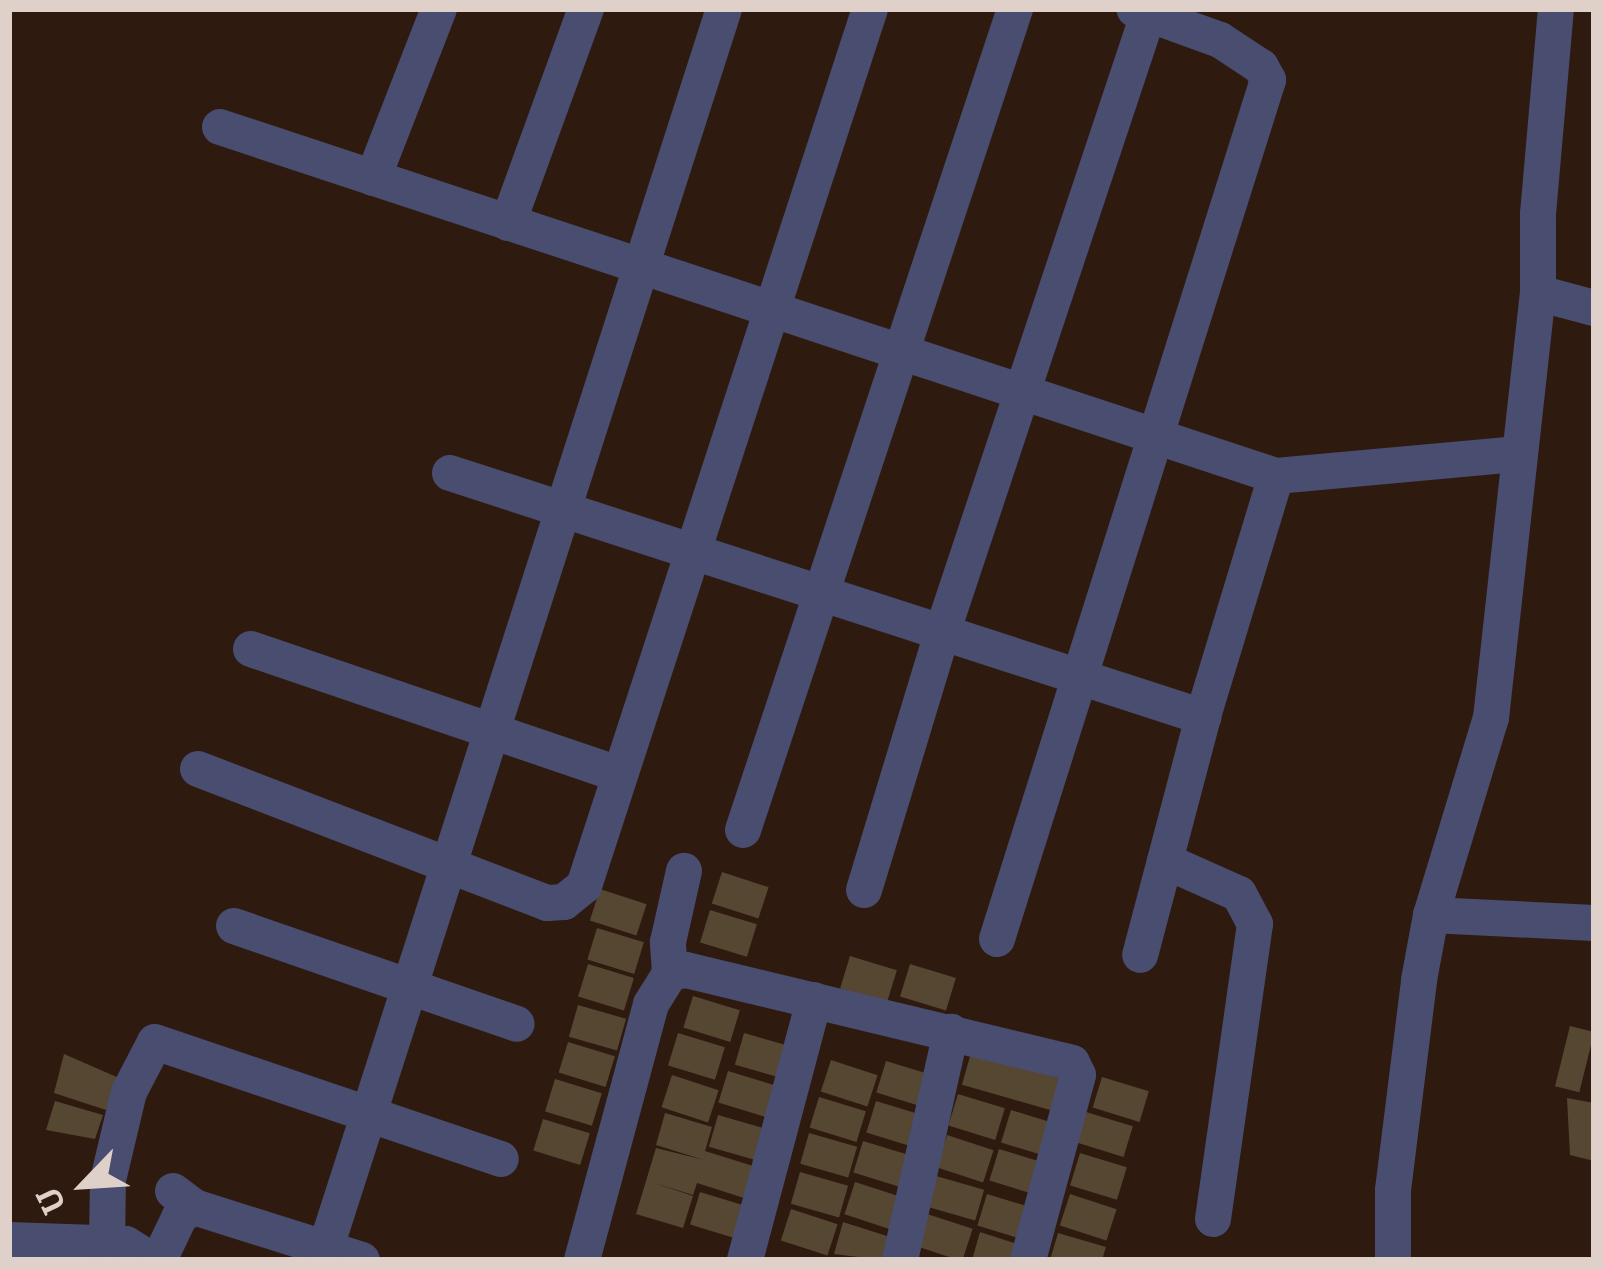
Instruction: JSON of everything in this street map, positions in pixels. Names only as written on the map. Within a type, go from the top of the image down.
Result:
[{"type":"street","points":[[374,178],[439,9]]},
{"type":"street","points":[[508,223],[586,9]]},
{"type":"street","points":[[9,1240],[126,1244],[156,1260],[184,1199],[347,1256],[368,1114],[724,9]]},
{"type":"street","points":[[198,770],[547,903],[564,902],[584,886],[870,9]]},
{"type":"street","points":[[743,830],[1015,9]]},
{"type":"street","points":[[1393,1260],[1393,1190],[1431,915],[1491,718],[1538,293],[1538,214],[1556,9]]},
{"type":"street","points":[[865,890],[942,633],[1026,393],[1144,11],[1223,25],[1261,67],[1268,80],[1265,97],[1153,433],[997,939]]},
{"type":"street","points":[[220,127],[1276,476],[1519,454]]},
{"type":"street","points":[[1538,293],[1594,308]]},
{"type":"street","points":[[450,473],[1203,717]]},
{"type":"street","points":[[1140,956],[1203,717],[1276,476]]},
{"type":"street","points":[[251,649],[619,774]]},
{"type":"street","points":[[1165,861],[1239,894],[1255,924],[1214,1219]]},
{"type":"street","points":[[582,1260],[651,1004],[670,974],[668,942],[684,871]]},
{"type":"street","points":[[1431,915],[1594,923]]},
{"type":"street","points":[[234,926],[517,1024]]},
{"type":"street","points":[[670,974],[686,970],[1075,1066],[1078,1075],[1028,1260]]},
{"type":"street","points":[[745,1260],[814,1000]]},
{"type":"street","points":[[900,1260],[951,1032]]},
{"type":"street","points":[[107,1242],[108,1180],[129,1092],[155,1042],[502,1159]]},
{"type":"building","points":[[722,872],[769,887],[758,919],[712,903]]},
{"type":"building","points":[[600,889],[647,904],[636,936],[590,920]]},
{"type":"building","points":[[710,910],[757,924],[747,957],[700,943]]},
{"type":"building","points":[[597,928],[644,942],[634,974],[587,960]]},
{"type":"building","points":[[850,956],[897,970],[887,1003],[840,989]]},
{"type":"building","points":[[588,964],[634,978],[624,1011],[578,997]]},
{"type":"building","points":[[910,964],[956,978],[946,1011],[900,997]]},
{"type":"building","points":[[693,996],[740,1010],[730,1042],[683,1028]]},
{"type":"building","points":[[578,1005],[626,1019],[617,1051],[569,1037]]},
{"type":"building","points":[[1570,1026],[1594,1032],[1579,1092],[1555,1086]]},
{"type":"building","points":[[678,1033],[725,1047],[715,1080],[668,1066]]},
{"type":"building","points":[[744,1033],[792,1047],[783,1079],[735,1065]]},
{"type":"building","points":[[568,1042],[615,1056],[606,1087],[559,1073]]},
{"type":"building","points":[[971,1053],[1067,1081],[1058,1112],[962,1085]]},
{"type":"building","points":[[64,1054],[119,1078],[112,1112],[54,1093]]},
{"type":"building","points":[[831,1060],[878,1075],[867,1107],[821,1091]]},
{"type":"building","points":[[886,1061],[933,1075],[923,1107],[876,1093]]},
{"type":"building","points":[[728,1071],[775,1085],[765,1117],[718,1103]]},
{"type":"building","points":[[672,1075],[719,1090],[708,1122],[661,1107]]},
{"type":"building","points":[[1102,1077],[1149,1091],[1140,1122],[1093,1108]]},
{"type":"building","points":[[555,1079],[602,1093],[592,1126],[545,1112]]},
{"type":"building","points":[[958,1094],[1005,1108],[995,1140],[948,1126]]},
{"type":"building","points":[[819,1097],[866,1111],[857,1142],[810,1128]]},
{"type":"building","points":[[1567,1098],[1594,1103],[1594,1161],[1570,1155]]},
{"type":"building","points":[[55,1101],[103,1115],[95,1139],[46,1130]]},
{"type":"building","points":[[876,1101],[923,1115],[913,1147],[866,1133]]},
{"type":"building","points":[[1011,1110],[1057,1124],[1047,1157],[1001,1143]]},
{"type":"building","points":[[1086,1112],[1133,1126],[1124,1157],[1077,1143]]},
{"type":"building","points":[[665,1113],[712,1127],[705,1151],[753,1166],[744,1198],[697,1183],[693,1195],[654,1183],[693,1196],[683,1228],[636,1214],[656,1148],[704,1160],[656,1145]]},
{"type":"building","points":[[718,1115],[766,1129],[757,1161],[709,1147]]},
{"type":"building","points":[[543,1119],[590,1133],[580,1165],[533,1151]]},
{"type":"building","points":[[809,1133],[857,1147],[848,1178],[800,1164]]},
{"type":"building","points":[[947,1135],[994,1150],[983,1182],[936,1167]]},
{"type":"building","points":[[863,1141],[910,1155],[900,1187],[853,1173]]},
{"type":"building","points":[[999,1149],[1046,1163],[1036,1195],[989,1181]]},
{"type":"building","points":[[1080,1153],[1127,1167],[1117,1200],[1070,1186]]},
{"type":"building","points":[[800,1172],[848,1186],[839,1218],[791,1204]]},
{"type":"building","points":[[936,1176],[984,1190],[975,1221],[927,1207]]},
{"type":"building","points":[[855,1182],[901,1197],[890,1229],[844,1214]]},
{"type":"building","points":[[700,1192],[746,1206],[736,1239],[690,1225]]},
{"type":"building","points":[[987,1194],[1034,1208],[1024,1240],[977,1226]]},
{"type":"building","points":[[1070,1194],[1117,1209],[1106,1241],[1060,1225]]},
{"type":"building","points":[[791,1209],[838,1224],[827,1256],[781,1240]]},
{"type":"building","points":[[927,1214],[973,1229],[963,1260],[916,1246]]},
{"type":"building","points":[[843,1222],[890,1237],[883,1260],[834,1254]]},
{"type":"building","points":[[980,1232],[1027,1247],[1023,1260],[972,1260]]},
{"type":"building","points":[[1058,1233],[1106,1247],[1102,1260],[1050,1260]]}]
